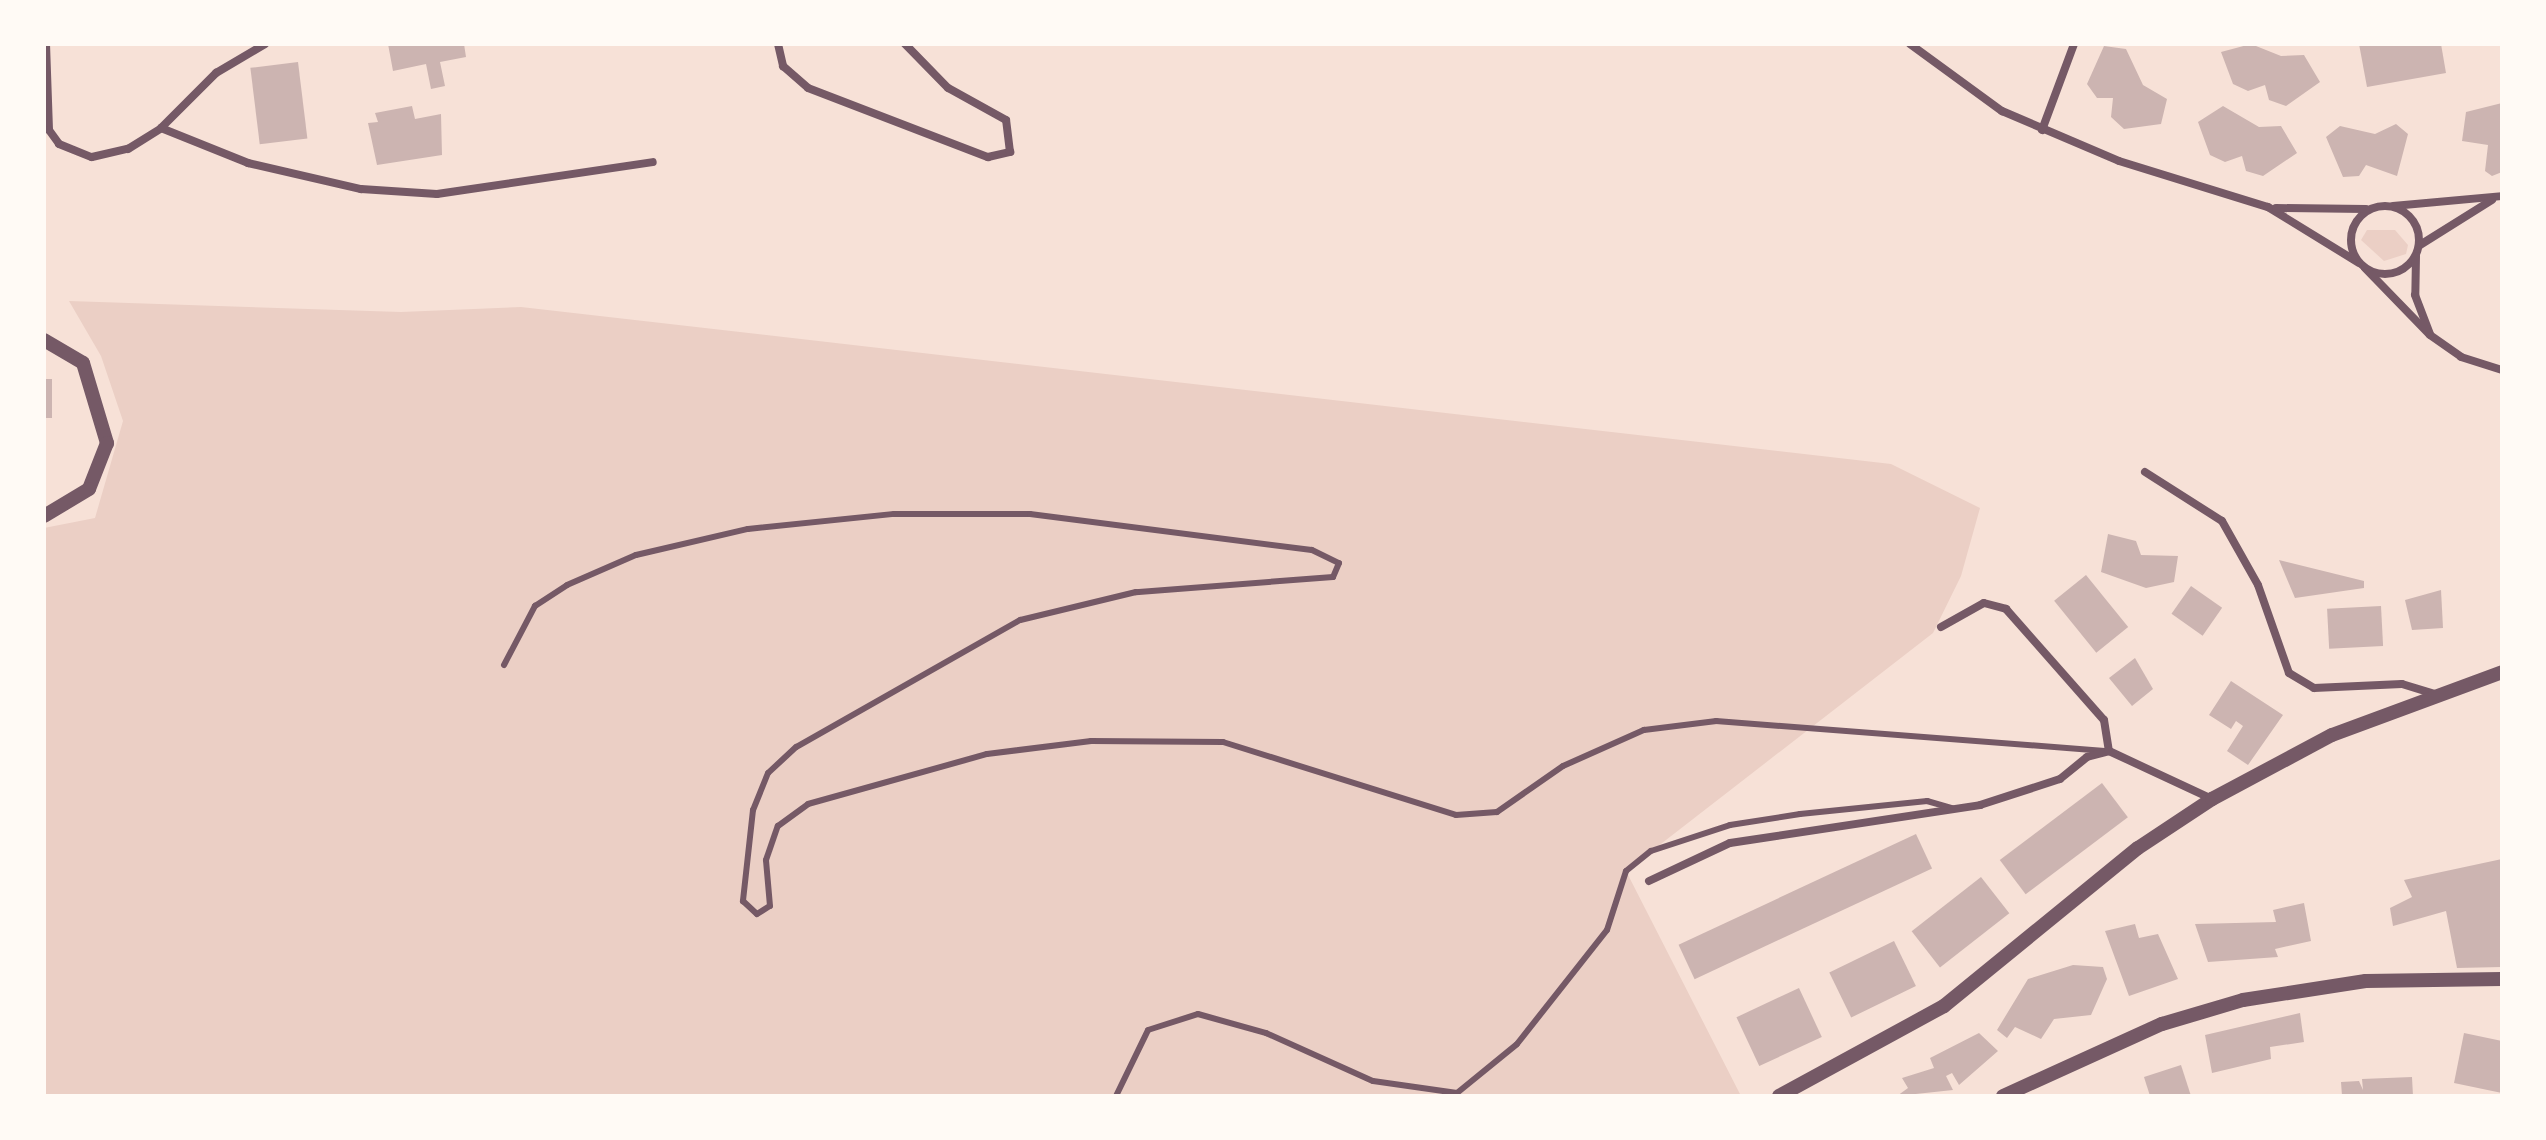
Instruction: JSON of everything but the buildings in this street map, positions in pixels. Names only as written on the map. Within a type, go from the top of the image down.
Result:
[{"type":"street","points":[[46,44],[49,130],[59,144],[92,157],[128,149],[161,128],[216,73],[265,44]]},
{"type":"street","points":[[778,44],[783,66],[808,88],[988,157],[1010,152],[1006,120],[948,88],[905,44]]},
{"type":"street","points":[[1910,44],[1959,84],[2042,130],[2268,207],[2362,266],[2430,335],[2461,357],[2502,370]]},
{"type":"street","points":[[2042,130],[2074,44]]},
{"type":"street","points":[[161,128],[248,163],[361,189],[437,194],[653,162]]},
{"type":"street","points":[[2268,207],[2367,209],[2499,197]]},
{"type":"street","points":[[2430,335],[2415,295],[2416,256],[2420,245],[2499,197]]},
{"type":"street","points":[[2392,206],[2408,216],[2420,245]]},
{"type":"street","points":[[2362,266],[2352,228],[2367,209]]},
{"type":"street","points":[[2362,266],[2397,273],[2416,256]]},
{"type":"street","points":[[44,340],[83,363],[107,443],[89,489],[44,516]]},
{"type":"street","points":[[2145,472],[2222,521],[2258,585],[2289,673],[2314,688],[2402,684],[2438,695]]},
{"type":"street","points":[[2006,609],[2013,600]]},
{"type":"street","points":[[1941,627],[1984,603],[2006,609],[2104,720],[2109,751]]},
{"type":"street","points":[[1779,1096],[1944,1006],[2138,848],[2212,799],[2332,735],[2502,672]]},
{"type":"street","points":[[1649,881],[1730,843],[1952,808],[2060,779],[2087,757],[2109,751],[2212,799]]},
{"type":"street","points":[[2003,1096],[2162,1024],[2243,1000],[2366,981],[2502,979]]},
{"type":"lane","points":[[504,665],[535,606],[567,585],[636,555],[748,529],[894,514],[1030,514],[1312,550],[1339,563],[1333,577],[1136,592],[1020,620],[796,747],[768,773],[753,810],[743,901],[757,914],[770,906],[766,860],[778,826],[808,804],[987,754],[1091,741],[1223,742],[1456,815],[1497,812],[1563,766],[1644,730],[1716,721],[2109,751]]},
{"type":"lane","points":[[1116,1096],[1148,1030],[1198,1014],[1266,1033],[1373,1081],[1457,1093],[1517,1044],[1607,930],[1626,871],[1651,851],[1730,825],[1800,814],[1927,801],[1952,808]]},
{"type":"shaded area","points":[[2367,230],[2395,230],[2408,245],[2406,254],[2384,261],[2361,240]]},
{"type":"shaded area","points":[[69,301],[401,312],[521,307],[1891,464],[1980,508],[1961,576],[1933,633],[1626,871],[1741,1096],[44,1096],[44,528],[95,518],[123,421],[101,356]]}]
